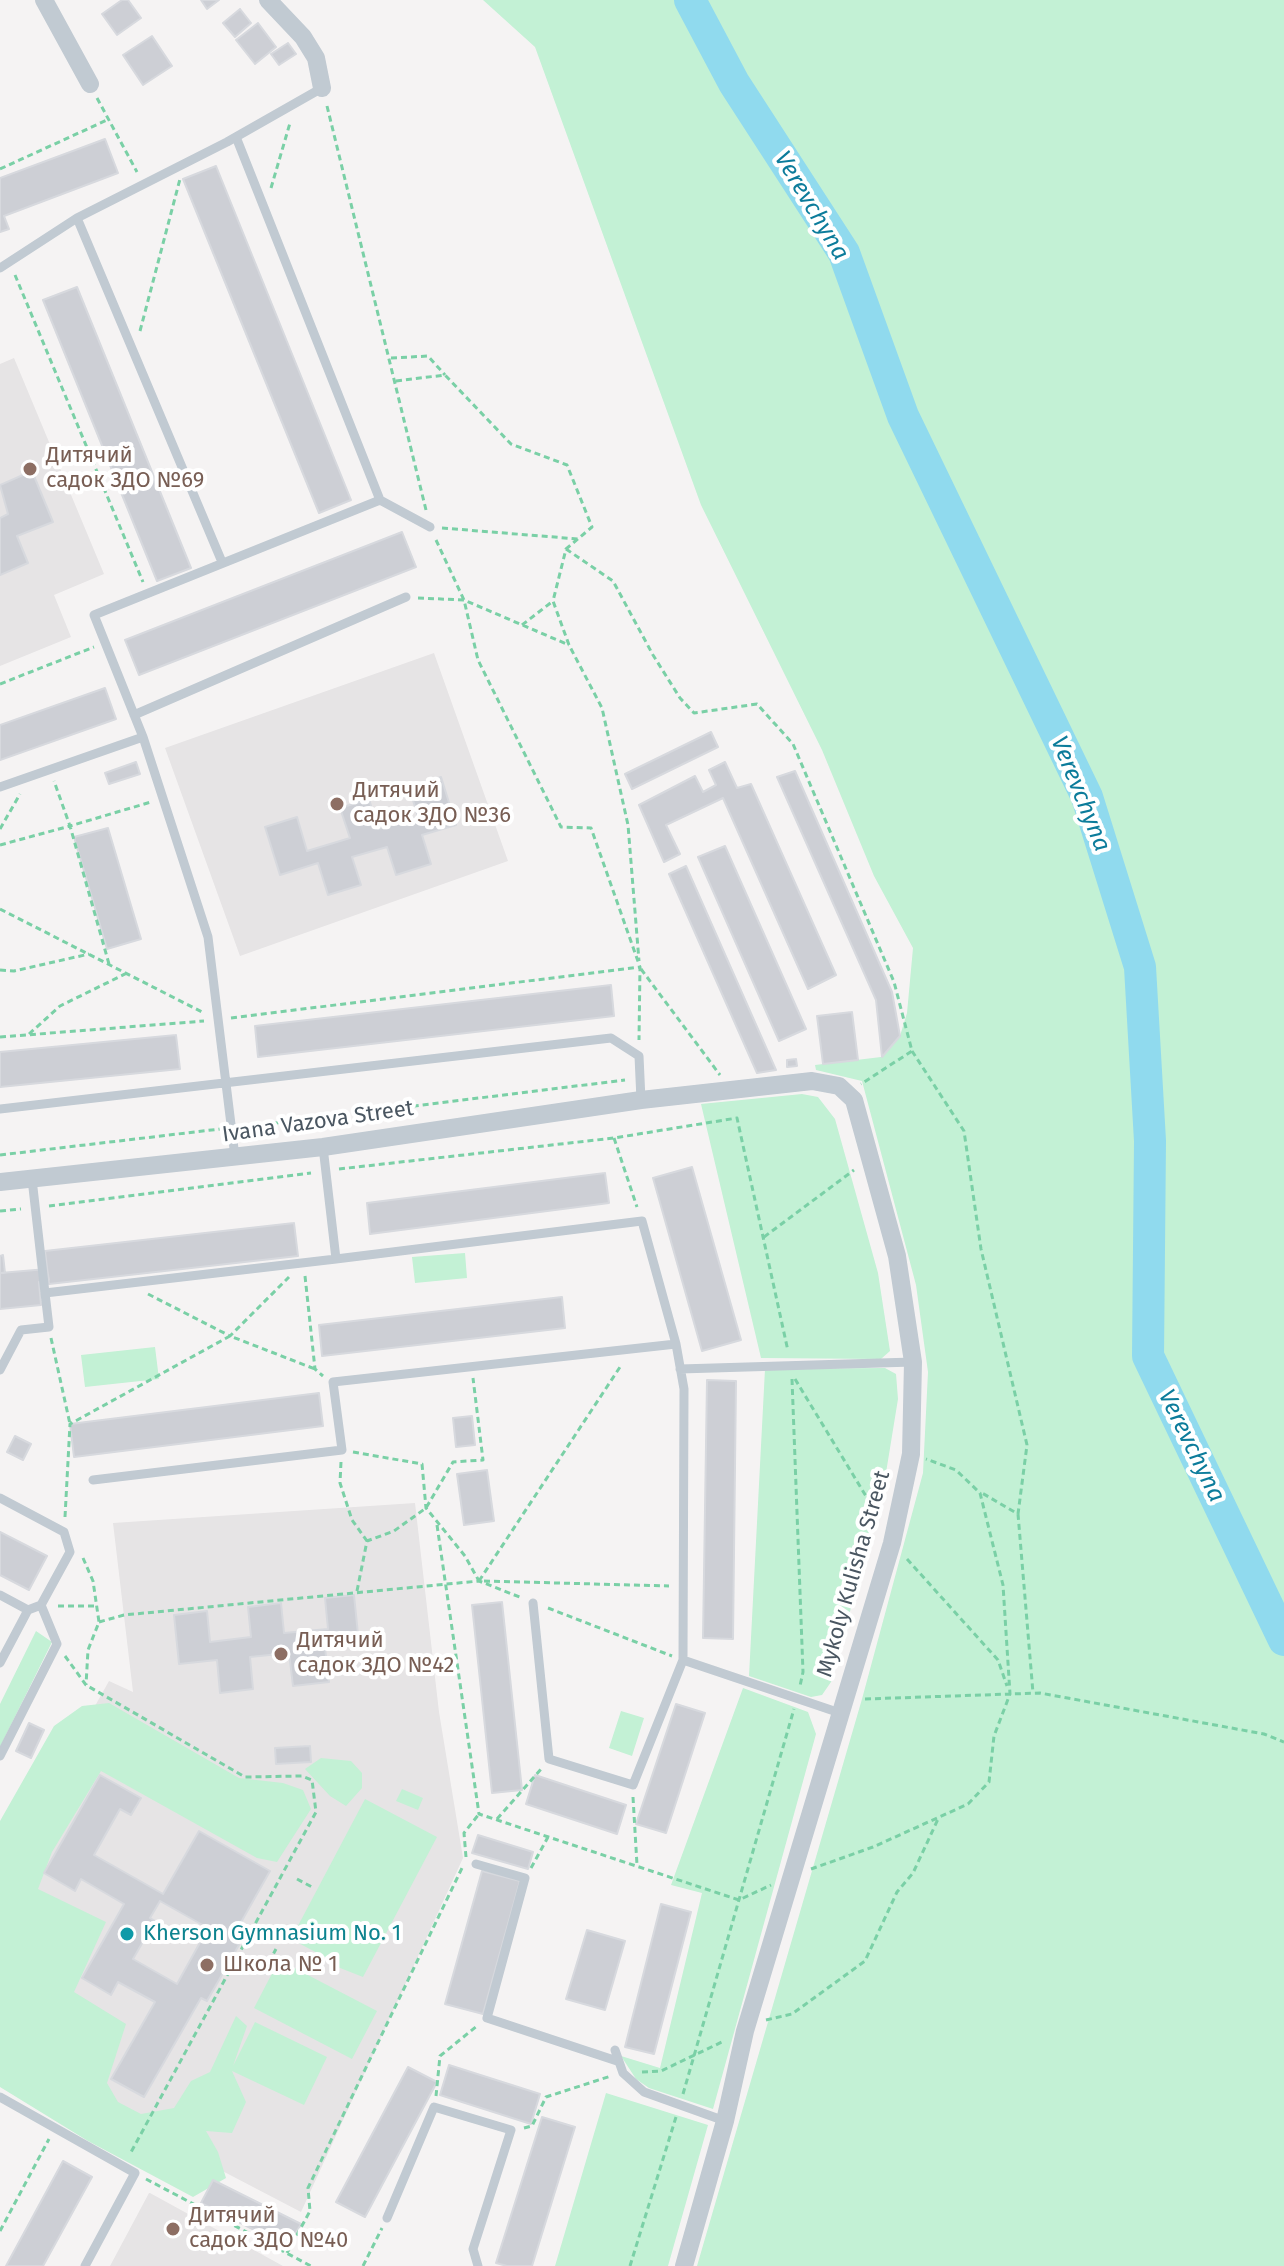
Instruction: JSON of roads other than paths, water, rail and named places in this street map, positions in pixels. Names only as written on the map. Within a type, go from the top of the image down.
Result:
[{"type":"street","points":[[44,0],[90,84]]},
{"type":"street","points":[[268,0],[316,58],[322,88]]},
{"type":"street","name":"Mykoly Kulisha Street","points":[[641,1100],[812,1081],[839,1086],[848,1092],[854,1100],[897,1256],[913,1362],[911,1454],[892,1543],[745,2031],[725,2121],[684,2266]]},
{"type":"street","name":"Ivana Vazova Street","points":[[0,1182],[323,1147],[641,1100]]},
{"type":"lane","points":[[0,268],[77,218],[236,137],[322,88]]},
{"type":"lane","points":[[236,137],[380,500],[430,527]]},
{"type":"lane","points":[[77,218],[222,562]]},
{"type":"lane","points":[[235,1157],[208,937],[143,737],[94,615],[380,500]]},
{"type":"lane","points":[[134,715],[406,597]]},
{"type":"lane","points":[[0,787],[143,737]]},
{"type":"lane","points":[[0,1109],[611,1038],[639,1056],[641,1100]]},
{"type":"lane","points":[[323,1147],[336,1259]]},
{"type":"lane","points":[[0,1370],[21,1330],[49,1327],[32,1179]]},
{"type":"lane","points":[[45,1293],[642,1221],[676,1344],[684,1389],[683,1660],[633,1785],[549,1759],[533,1603]]},
{"type":"lane","points":[[93,1480],[342,1450],[333,1382],[676,1344]]},
{"type":"lane","points":[[680,1369],[913,1362]]},
{"type":"lane","points":[[0,1498],[64,1532],[70,1552],[41,1605],[28,1610],[0,1663]]},
{"type":"lane","points":[[0,1595],[28,1610]]},
{"type":"lane","points":[[0,1756],[57,1644],[41,1605]]},
{"type":"lane","points":[[683,1660],[840,1713]]},
{"type":"lane","points":[[476,1864],[525,1878],[487,2018],[617,2061]]},
{"type":"lane","points":[[615,2050],[623,2073],[644,2092],[725,2121]]},
{"type":"lane","points":[[0,2097],[135,2173],[85,2266]]},
{"type":"lane","points":[[387,2218],[434,2107],[511,2130],[473,2249],[478,2266]]},
{"type":"waterway","name":"Verevchyna","points":[[690,0],[734,83],[844,253],[903,416],[1087,797],[1140,967],[1150,1141],[1148,1356],[1284,1640]]},
{"type":"place","name":"Дитячий садок ЗДО №69","points":[[30,469]]},
{"type":"place","name":"Дитячий садок ЗДО №36","points":[[337,804]]},
{"type":"place","name":"Дитячий садок ЗДО №42","points":[[281,1654]]},
{"type":"place","name":"Kherson Gymnasium No. 1","points":[[127,1934]]},
{"type":"place","name":"Школа № 1","points":[[207,1965]]},
{"type":"place","name":"Дитячий садок ЗДО №40","points":[[173,2229]]}]
